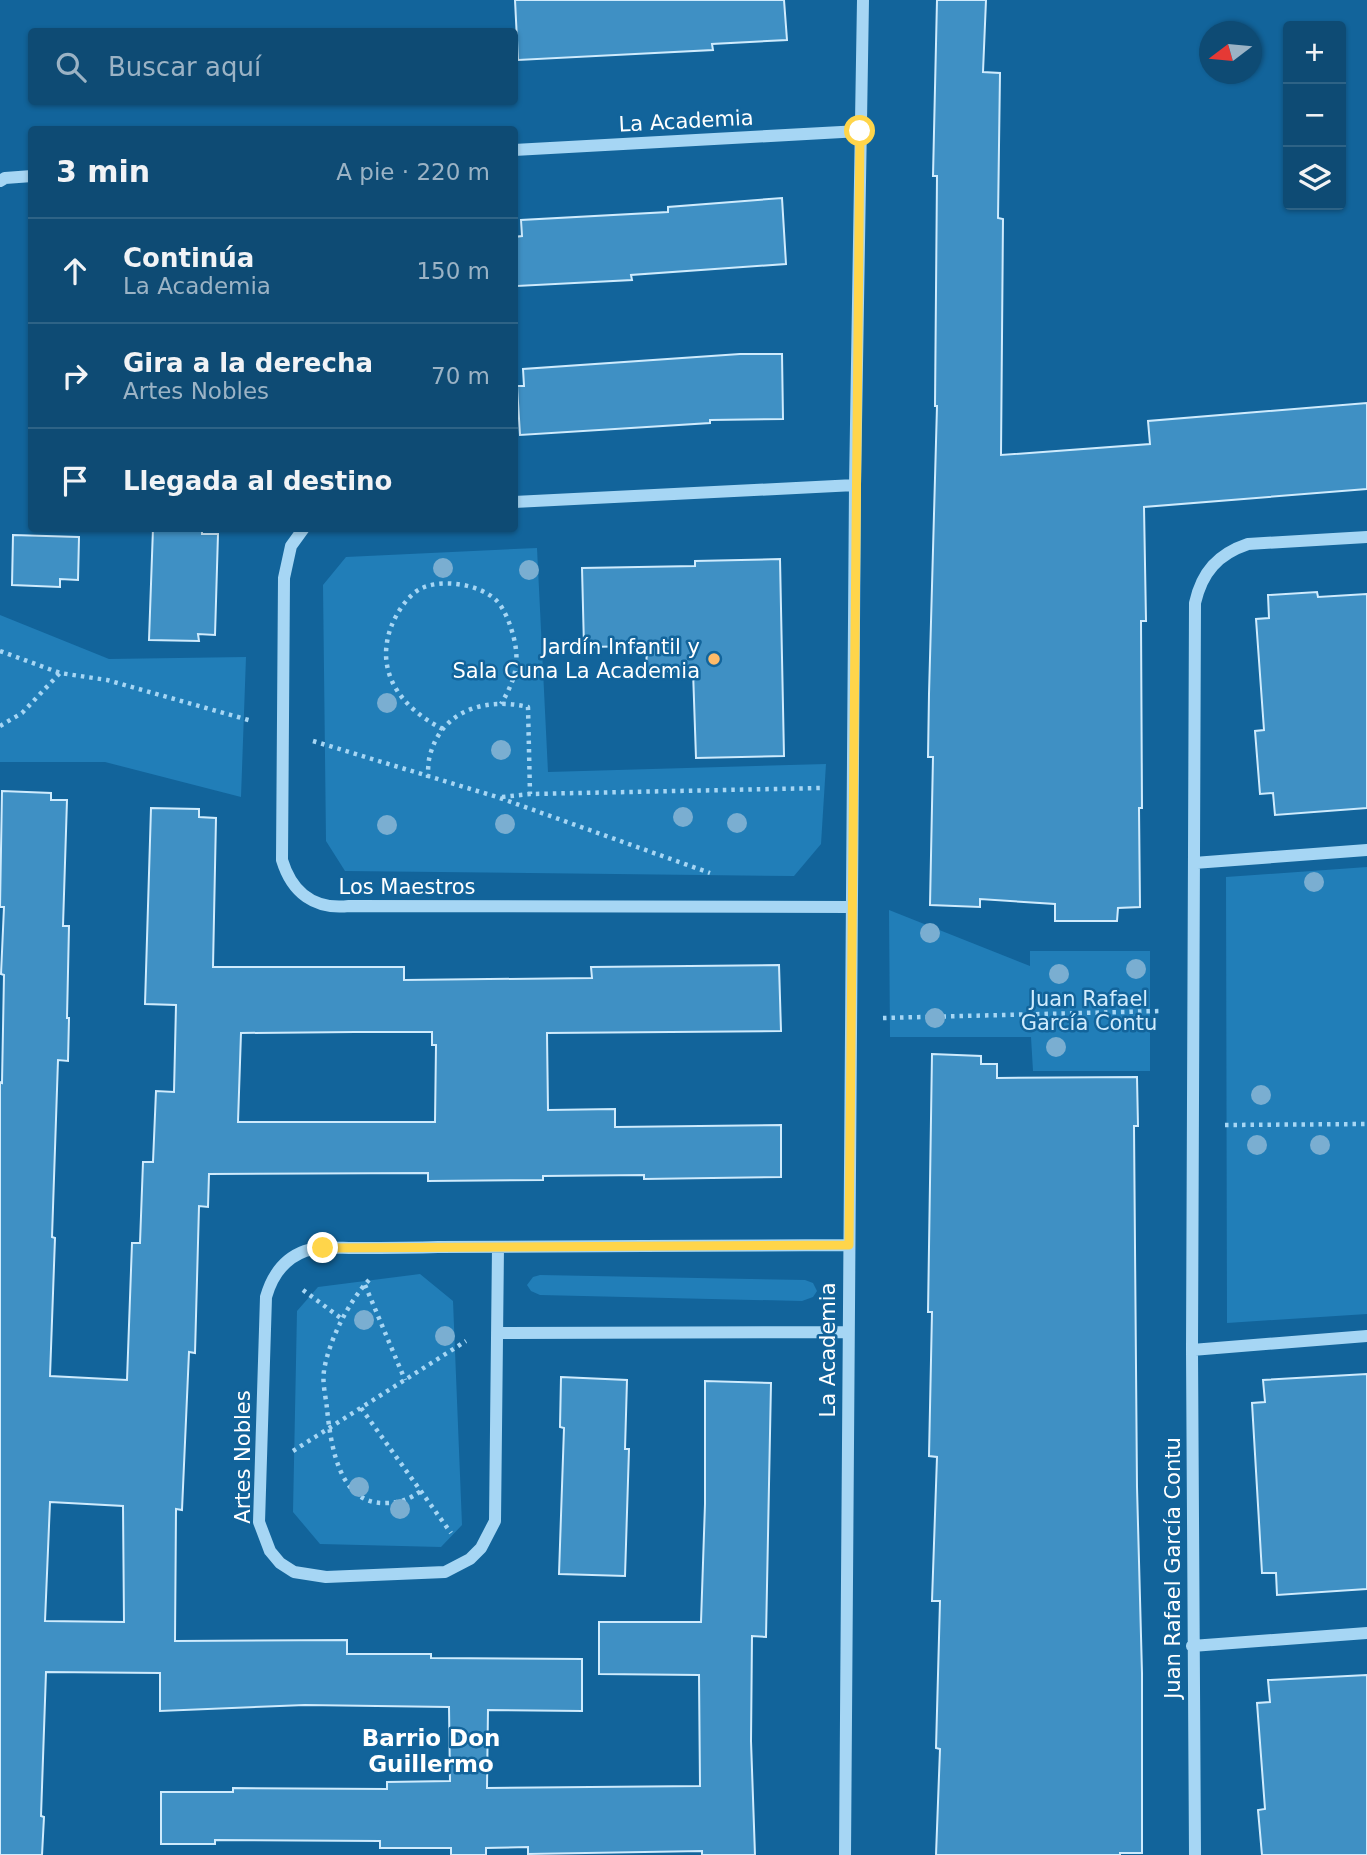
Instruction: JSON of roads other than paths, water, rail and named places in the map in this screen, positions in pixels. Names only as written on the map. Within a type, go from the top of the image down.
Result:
[{"type":"street","name":"La Academia","points":[[845,1855],[852,787],[863,0]]},
{"type":"street","name":"La Academia","points":[[518,150],[860,131]]},
{"type":"street","points":[[0,181],[5,178],[28,176]]},
{"type":"street","points":[[518,502],[855,485]]},
{"type":"street","name":"Los Maestros","points":[[301,532],[291,546],[286,561],[282,860],[295,888],[307,899],[335,908],[349,905],[851,907]]},
{"type":"street","name":"Juan Rafael García Contu","points":[[1195,1855],[1192,1350],[1195,603],[1199,586],[1207,571],[1225,554],[1248,544],[1367,537]]},
{"type":"street","points":[[1194,863],[1367,850]]},
{"type":"street","points":[[848,1332],[497,1327],[498,1247],[849,1245]]},
{"type":"street","name":"Artes Nobles","points":[[497,1327],[495,1521],[481,1548],[470,1559],[445,1573],[326,1577],[294,1572],[280,1563],[263,1537],[258,1522],[266,1297],[277,1270],[306,1251],[323,1248],[498,1247]]},
{"type":"street","points":[[1192,1350],[1367,1336]]},
{"type":"street","points":[[1192,1646],[1367,1633]]},
{"type":"place","name":"Jardín Infantil y Sala Cuna La Academia","points":[[714,659]]},
{"type":"district","name":"Barrio Don Guillermo","points":[[431,1751]]}]
